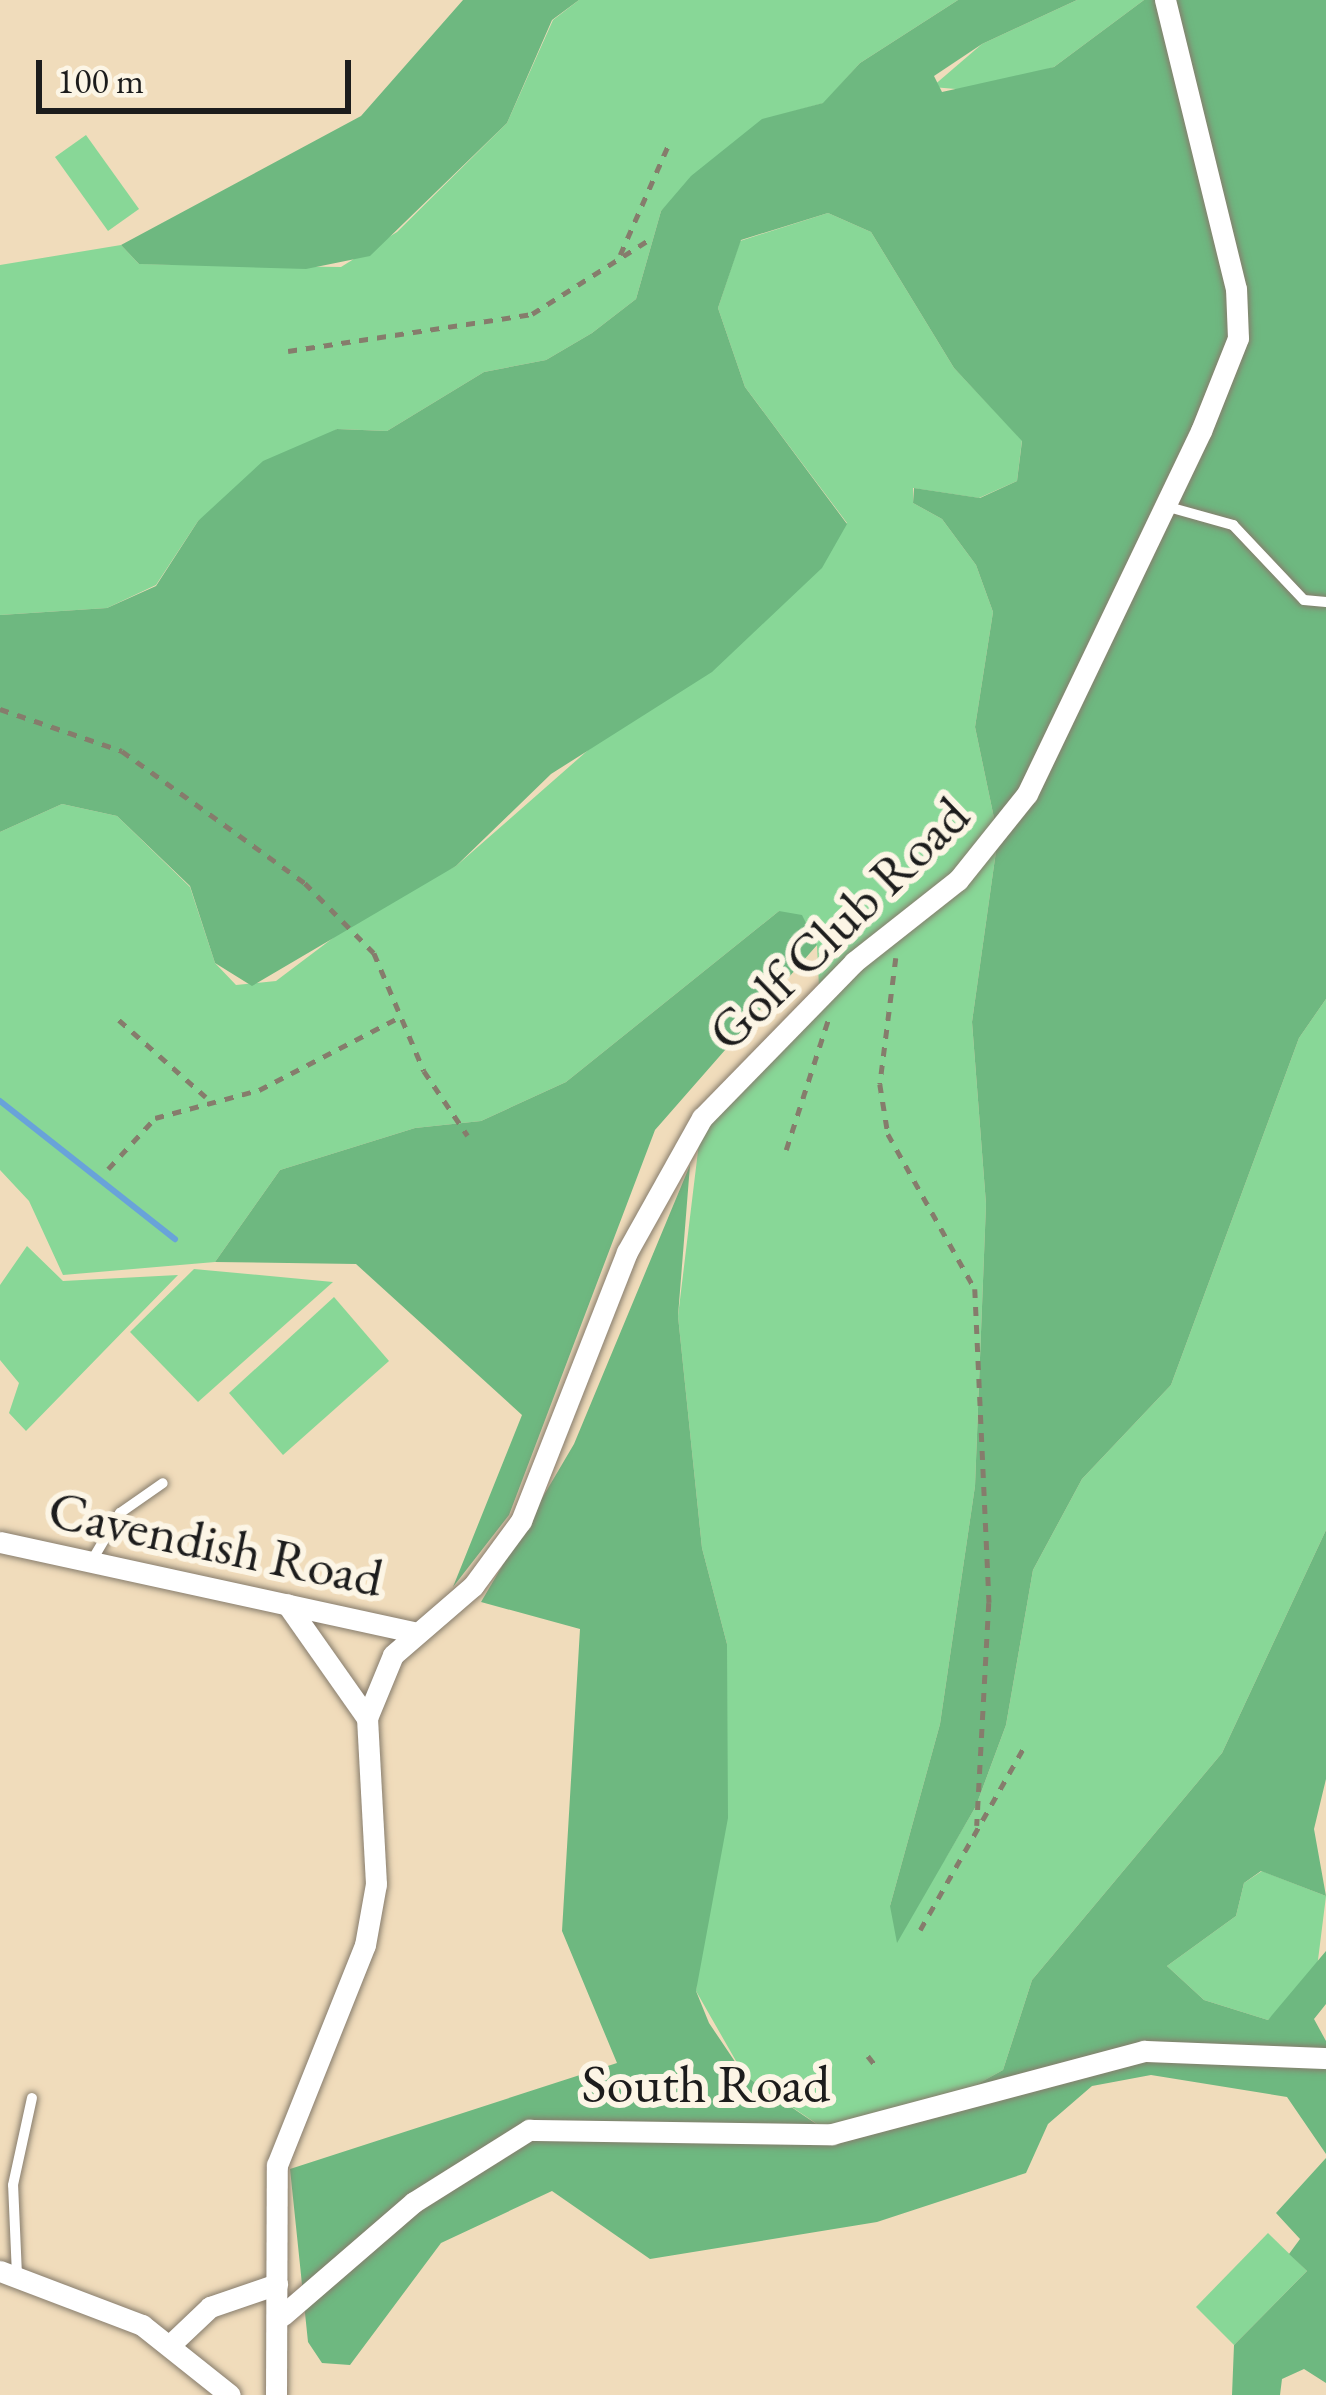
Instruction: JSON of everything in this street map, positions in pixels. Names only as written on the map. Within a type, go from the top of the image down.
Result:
[{"type":"street","name":"Golf Club Road","points":[[367,1718],[380,1676],[414,1632],[473,1586],[521,1522],[673,1161],[837,979],[998,837],[1165,506],[1238,338],[1228,238],[1165,0]]},
{"type":"street","name":"Cavendish Road","points":[[0,1542],[414,1632]]},
{"type":"street","points":[[276,2395],[283,2315],[277,2284],[277,2165],[373,1912],[367,1718],[287,1604]]},
{"type":"street","name":"South Road","points":[[283,2315],[414,2202],[529,2130],[832,2134],[1144,2051],[1320,2066]]},
{"type":"street","points":[[9,2275],[171,2344],[230,2395]]},
{"type":"street","points":[[171,2344],[210,2307],[277,2284]]},
{"type":"lane","points":[[1165,506],[1233,524],[1304,600],[1326,602]]},
{"type":"lane","points":[[91,1562],[120,1513],[163,1483]]},
{"type":"lane","points":[[9,2275],[13,2185],[32,2098]]},
{"type":"path","points":[[620,256],[670,141]]},
{"type":"path","points":[[287,351],[532,314],[650,238]]},
{"type":"path","points":[[0,710],[122,751],[251,839],[362,938],[467,1136]]},
{"type":"path","points":[[901,934],[881,1072],[888,1134],[975,1289],[989,1603],[977,1826]]},
{"type":"path","points":[[786,1150],[837,979]]},
{"type":"path","points":[[108,1169],[155,1118],[259,1090],[401,1016]]},
{"type":"path","points":[[119,1020],[211,1100]]},
{"type":"path","points":[[920,1930],[1025,1745]]},
{"type":"path","points":[[868,2056],[875,2065]]},
{"type":"green space","points":[[463,0],[579,0],[552,20],[507,123],[370,256],[306,269],[139,264],[121,245],[361,116]]},
{"type":"green space","points":[[579,0],[958,0],[860,63],[824,103],[762,120],[661,211],[636,299],[592,333],[546,360],[484,372],[387,431],[337,429],[198,521],[156,585],[107,608],[0,615],[0,265],[121,245],[139,264],[341,267],[397,232],[507,123],[553,20]]},
{"type":"green space","points":[[958,0],[1077,0],[982,44],[934,76],[942,92],[1054,67],[1144,0],[1326,0],[1326,999],[1299,1038],[1171,1385],[1082,1479],[1033,1570],[1006,1725],[976,1806],[897,1943],[890,1906],[940,1724],[975,1486],[986,1204],[972,1022],[998,837],[975,727],[993,612],[976,565],[942,519],[913,503],[914,488],[980,498],[1017,481],[1022,441],[954,368],[871,232],[828,213],[741,240],[718,308],[745,387],[847,524],[822,568],[712,672],[551,774],[456,866],[252,986],[215,963],[190,886],[117,816],[62,804],[0,832],[0,615],[107,608],[156,586],[198,521],[263,461],[337,429],[387,431],[484,372],[546,360],[592,333],[636,299],[661,211],[691,176],[762,119],[823,103],[860,63]]},
{"type":"green space","points":[[1077,0],[1144,0],[1054,67],[980,91],[932,87],[982,44]]},
{"type":"green space","points":[[86,135],[139,209],[108,231],[55,157]]},
{"type":"green space","points":[[828,213],[871,232],[954,368],[1022,440],[1017,481],[979,498],[913,488],[913,503],[942,519],[976,565],[993,612],[975,727],[998,837],[972,1022],[986,1204],[975,1486],[940,1724],[890,1906],[945,1859],[976,1806],[1006,1725],[1033,1570],[1082,1479],[1171,1385],[1299,1038],[1326,999],[1326,1530],[1222,1753],[1032,1980],[1003,2070],[949,2100],[832,2134],[744,2075],[696,1991],[727,1644],[702,1548],[678,1316],[702,1118],[819,987],[817,945],[779,911],[566,1082],[481,1121],[415,1128],[280,1170],[215,1262],[63,1275],[29,1201],[0,1170],[0,832],[62,804],[117,816],[190,887],[215,963],[236,985],[276,981],[378,904],[456,866],[847,523],[745,387],[718,308],[740,241]]},
{"type":"green space","points":[[779,911],[802,915],[817,945],[655,1130],[509,1515],[453,1587],[522,1415],[356,1264],[215,1262],[280,1170],[415,1128],[481,1121],[566,1082]]},
{"type":"green space","points":[[690,1165],[678,1316],[702,1548],[727,1644],[728,1818],[696,1991],[709,2023],[744,2075],[831,2134],[949,2100],[1003,2070],[1032,1980],[1222,1753],[1326,1530],[1326,1779],[1314,1829],[1326,1896],[1261,1871],[1244,1883],[1236,1916],[1167,1966],[1204,2000],[1268,2020],[1326,1951],[1326,2004],[1314,2019],[1326,2041],[1326,2154],[1287,2097],[1151,2075],[1092,2086],[1048,2124],[1026,2173],[877,2222],[650,2259],[552,2191],[441,2243],[350,2365],[322,2363],[308,2342],[290,2169],[617,2063],[562,1931],[580,1629],[481,1602],[574,1444]]},
{"type":"green space","points":[[27,1246],[63,1281],[178,1275],[26,1431],[9,1413],[19,1383],[0,1360],[0,1285]]},
{"type":"green space","points":[[194,1269],[333,1282],[198,1402],[130,1332]]},
{"type":"green space","points":[[334,1297],[389,1361],[283,1455],[229,1393]]},
{"type":"green space","points":[[1262,1871],[1326,1896],[1316,1976],[1268,2020],[1204,2000],[1167,1966],[1236,1916],[1244,1883]]},
{"type":"green space","points":[[1326,2158],[1326,2383],[1304,2369],[1282,2379],[1280,2395],[1232,2395],[1234,2345],[1307,2271],[1289,2254],[1300,2239],[1276,2213]]},
{"type":"green space","points":[[1268,2233],[1307,2271],[1234,2345],[1196,2307]]},
{"type":"waterway","points":[[0,1101],[175,1239]]}]
